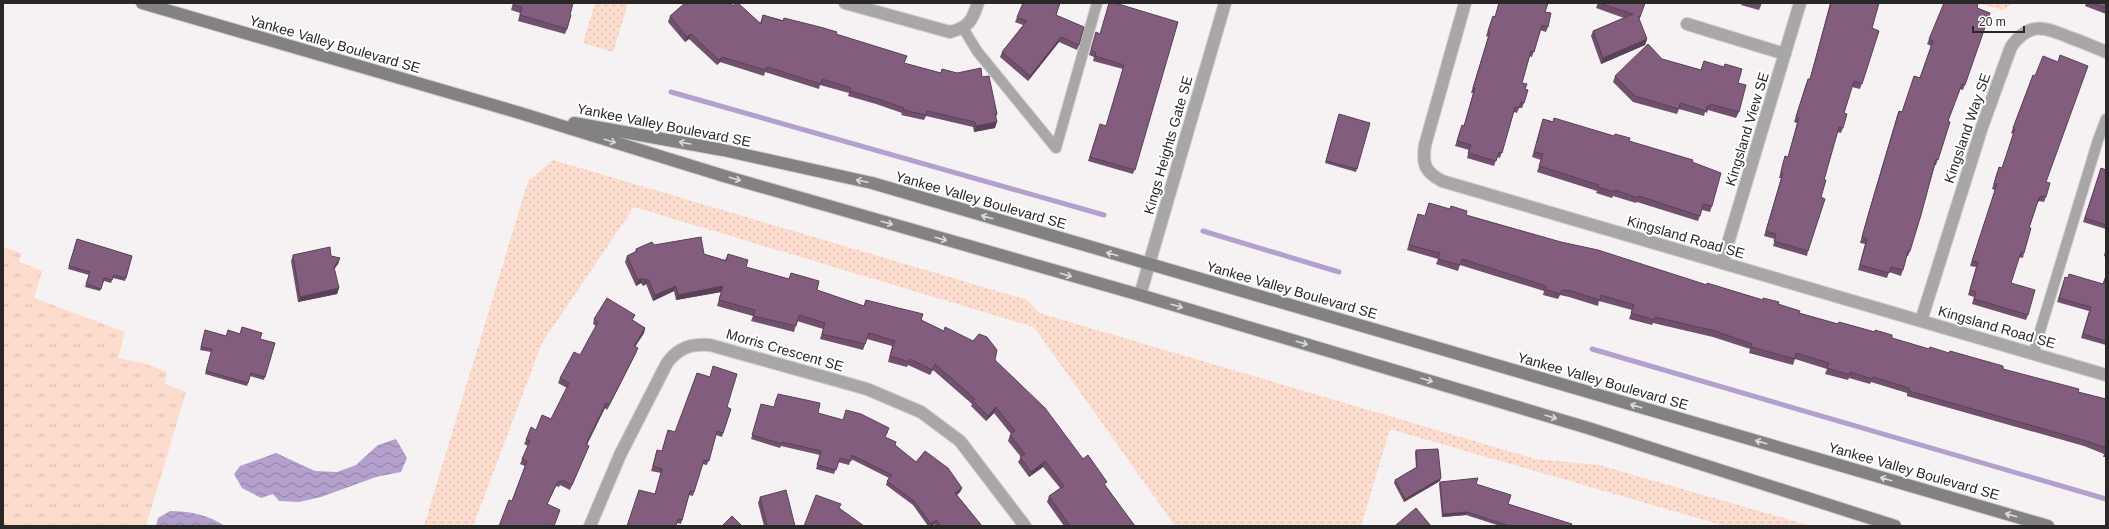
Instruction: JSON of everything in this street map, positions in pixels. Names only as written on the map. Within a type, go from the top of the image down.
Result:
[{"type":"street","name":"Yankee Valley Boulevard SE","points":[[142,3],[520,113],[731,178],[1140,295],[1588,428],[1895,526]]},
{"type":"street","points":[[845,3],[859,5],[937,30],[950,32],[963,28],[973,18],[978,3]]},
{"type":"street","name":"Kings Heights Gate SE","points":[[1140,295],[1225,3]]},
{"type":"street","name":"Kingsland Road SE","points":[[1465,3],[1425,145],[1423,158],[1426,167],[1433,176],[1442,181],[2106,375]]},
{"type":"street","name":"Kingsland View SE","points":[[1722,263],[1800,3]]},
{"type":"street","points":[[1687,24],[1785,54]]},
{"type":"street","name":"Kingsland Way SE","points":[[1921,321],[1982,127],[2011,47],[2018,38],[2027,31],[2038,28],[2049,29],[2106,52]]},
{"type":"street","name":"Yankee Valley Boulevard SE","points":[[520,113],[723,150],[872,183],[2048,526]]},
{"type":"street","name":"Morris Crescent SE","points":[[590,526],[620,455],[667,363],[674,354],[684,347],[696,344],[710,344],[868,389],[921,412],[960,441],[1025,526]]},
{"type":"lane","points":[[963,28],[973,47],[1056,148],[1097,3]]},
{"type":"lane","points":[[2033,354],[2098,140],[2106,119]]},
{"type":"green space","points":[[595,3],[628,3],[613,52],[583,43]]},
{"type":"green space","points":[[1977,3],[2013,3],[2003,10]]},
{"type":"green space","points":[[553,160],[1027,300],[1039,313],[1535,459],[1599,465],[1811,526],[1725,526],[1390,429],[1361,526],[1175,526],[1034,327],[634,207],[542,343],[473,526],[424,526],[528,181]]},
{"type":"green space","points":[[3,247],[21,253],[19,262],[42,271],[34,298],[125,332],[118,358],[143,363],[167,372],[165,384],[186,392],[146,526],[3,526]]},
{"type":"water","points":[[396,439],[407,458],[401,472],[376,477],[321,497],[299,502],[279,501],[273,494],[261,498],[242,488],[234,474],[240,466],[276,453],[315,471],[337,472],[356,465],[378,445]]},
{"type":"water","points":[[170,511],[199,514],[225,526],[156,526],[158,518]]},
{"type":"building","points":[[514,3],[573,3],[567,29],[520,15],[522,7],[513,5]]},
{"type":"building","points":[[685,3],[731,3],[733,6],[738,3],[761,24],[763,15],[783,21],[784,18],[820,27],[837,32],[836,34],[907,56],[904,63],[941,73],[942,69],[957,73],[981,68],[982,77],[989,76],[997,114],[995,114],[997,122],[976,126],[975,122],[927,111],[926,115],[903,110],[904,108],[850,91],[851,88],[822,79],[821,84],[767,67],[765,70],[722,57],[719,60],[691,34],[687,37],[670,16]]},
{"type":"building","points":[[1023,3],[1060,3],[1056,15],[1084,27],[1079,45],[1061,37],[1030,76],[1002,52],[1027,21],[1017,17]]},
{"type":"building","points":[[1109,3],[1115,3],[1178,22],[1135,170],[1090,157],[1100,124],[1106,126],[1124,65],[1095,56],[1096,53],[1091,50],[1096,32],[1100,34]]},
{"type":"building","points":[[1499,3],[1548,3],[1545,12],[1551,13],[1548,27],[1542,25],[1534,52],[1531,51],[1522,83],[1527,84],[1525,89],[1528,90],[1524,103],[1521,102],[1519,108],[1515,107],[1502,153],[1499,152],[1496,161],[1468,153],[1471,145],[1457,141],[1462,125],[1464,126],[1475,88],[1473,88],[1490,32],[1488,31],[1493,16],[1495,17]]},
{"type":"building","points":[[1599,3],[1645,3],[1640,17],[1638,16],[1647,39],[1603,58],[1593,31],[1633,14]]},
{"type":"building","points":[[1831,3],[1879,3],[1872,28],[1879,31],[1862,84],[1854,81],[1844,113],[1847,114],[1843,128],[1839,127],[1824,180],[1826,180],[1821,197],[1825,199],[1808,251],[1774,241],[1776,234],[1766,231],[1783,173],[1781,172],[1785,156],[1788,157],[1799,118],[1796,117],[1808,79],[1810,79]]},
{"type":"building","points":[[1944,3],[1978,3],[1977,8],[1990,13],[1965,85],[1962,84],[1948,121],[1950,122],[1938,160],[1936,159],[1921,215],[1903,270],[1891,267],[1889,273],[1860,265],[1867,239],[1862,237],[1899,111],[1902,112],[1914,76],[1920,78],[1933,41],[1929,39]]},
{"type":"building","points":[[2093,3],[2106,3],[2106,8]]},
{"type":"building","points":[[1648,44],[1662,59],[1701,70],[1704,61],[1724,67],[1725,64],[1742,69],[1738,83],[1746,85],[1739,112],[1710,104],[1709,107],[1707,106],[1706,111],[1680,103],[1679,109],[1635,96],[1615,76]]},
{"type":"building","points":[[2060,55],[2088,66],[2046,182],[2050,183],[2046,197],[2041,196],[2039,198],[2029,228],[2031,228],[2024,253],[2021,252],[2011,283],[2035,290],[2028,315],[1974,299],[1976,292],[1970,290],[1978,262],[1972,261],[1997,184],[1994,184],[1999,167],[2002,168],[2015,129],[2013,128],[2033,75],[2035,76],[2043,56],[2058,62]]},
{"type":"building","points":[[1339,114],[1370,123],[1357,169],[1326,161]]},
{"type":"building","points":[[1554,118],[1614,136],[1615,134],[1630,138],[1629,141],[1693,160],[1692,162],[1721,173],[1712,206],[1703,204],[1700,216],[1639,196],[1638,198],[1615,190],[1615,192],[1598,187],[1599,185],[1539,166],[1543,154],[1534,152],[1543,119],[1553,122]]},
{"type":"building","points":[[2101,168],[2106,170],[2106,225],[2085,218]]},
{"type":"building","points":[[1429,203],[1450,209],[1451,206],[1467,211],[1466,215],[1561,242],[1598,250],[1707,285],[1707,283],[1763,300],[1763,298],[1779,302],[1778,304],[1800,311],[1799,313],[1838,324],[1839,322],[1875,332],[1875,330],[1892,335],[1892,338],[1929,349],[1930,347],[1949,353],[1950,351],[2003,366],[2003,369],[2079,389],[2078,392],[2106,399],[2106,448],[1909,391],[1909,388],[1873,377],[1872,379],[1850,372],[1850,375],[1827,368],[1829,363],[1796,353],[1795,359],[1751,347],[1752,344],[1715,331],[1655,317],[1654,320],[1631,313],[1634,305],[1601,295],[1600,300],[1571,291],[1562,290],[1560,294],[1545,289],[1546,286],[1462,259],[1460,265],[1438,259],[1440,253],[1409,245],[1418,214],[1425,216]]},
{"type":"building","points":[[701,237],[704,254],[726,261],[728,254],[748,260],[746,267],[789,279],[791,273],[819,281],[817,290],[864,306],[866,300],[923,314],[921,320],[944,331],[945,327],[973,341],[979,334],[987,337],[997,350],[995,360],[1045,408],[1083,459],[1088,455],[1107,482],[1104,484],[1135,526],[1070,526],[1049,496],[1064,486],[1045,461],[1031,472],[1020,457],[1025,454],[1010,435],[1015,431],[996,407],[988,416],[973,401],[975,399],[935,364],[932,370],[910,359],[909,362],[890,356],[895,341],[869,333],[865,344],[822,334],[825,323],[799,315],[796,326],[753,316],[755,310],[719,300],[723,286],[678,295],[676,286],[655,295],[648,279],[645,280],[643,278],[638,280],[627,256],[637,251],[636,249],[652,242],[654,245]]},
{"type":"building","points":[[77,239],[132,256],[126,278],[114,275],[112,280],[104,278],[101,289],[86,284],[90,272],[69,266]]},
{"type":"building","points":[[330,247],[331,256],[340,258],[334,267],[339,288],[300,297],[293,255]]},
{"type":"building","points":[[2069,274],[2103,284],[2106,276],[2106,341],[2083,334],[2091,307],[2059,298],[2065,277],[2068,278]]},
{"type":"building","points":[[607,298],[635,315],[632,320],[645,328],[634,346],[638,348],[618,388],[609,405],[606,403],[586,444],[589,446],[572,485],[562,480],[561,482],[558,481],[547,504],[560,510],[554,526],[499,526],[509,500],[512,501],[527,461],[522,459],[530,441],[526,440],[531,427],[536,430],[542,415],[551,419],[569,383],[560,378],[574,352],[580,355],[598,322],[594,319]]},
{"type":"building","points":[[242,327],[262,333],[260,339],[275,343],[265,377],[251,373],[248,383],[206,371],[212,349],[201,347],[205,330],[226,336],[228,330],[240,334]]},
{"type":"building","points":[[713,366],[737,374],[727,407],[731,409],[723,433],[717,431],[709,461],[704,460],[694,492],[690,491],[682,520],[678,519],[676,526],[627,526],[639,490],[655,494],[662,469],[653,466],[657,450],[662,451],[668,430],[675,432],[697,373],[710,377]]},
{"type":"building","points":[[778,394],[820,403],[818,413],[843,420],[846,410],[861,414],[889,428],[885,437],[896,442],[895,445],[916,462],[925,451],[948,468],[962,488],[955,493],[982,526],[941,526],[936,520],[931,524],[914,501],[887,481],[892,475],[852,455],[851,461],[840,458],[836,470],[817,465],[821,451],[782,442],[782,444],[752,435],[761,404],[774,407]]},
{"type":"building","points":[[1438,449],[1441,478],[1405,499],[1395,480],[1417,467],[1416,450]]},
{"type":"building","points":[[1478,478],[1476,484],[1511,495],[1508,504],[1572,524],[1571,526],[1509,526],[1467,512],[1443,514],[1440,482]]},
{"type":"building","points":[[786,490],[795,526],[767,526],[760,497]]},
{"type":"building","points":[[816,495],[841,504],[839,508],[864,526],[804,526]]},
{"type":"building","points":[[1416,508],[1431,526],[1396,525]]},
{"type":"building","points":[[732,516],[742,526],[722,526]]},
{"type":"waterway","points":[[671,92],[1104,215]]},
{"type":"waterway","points":[[1203,231],[1339,272]]},
{"type":"waterway","points":[[1592,349],[2106,499]]}]
